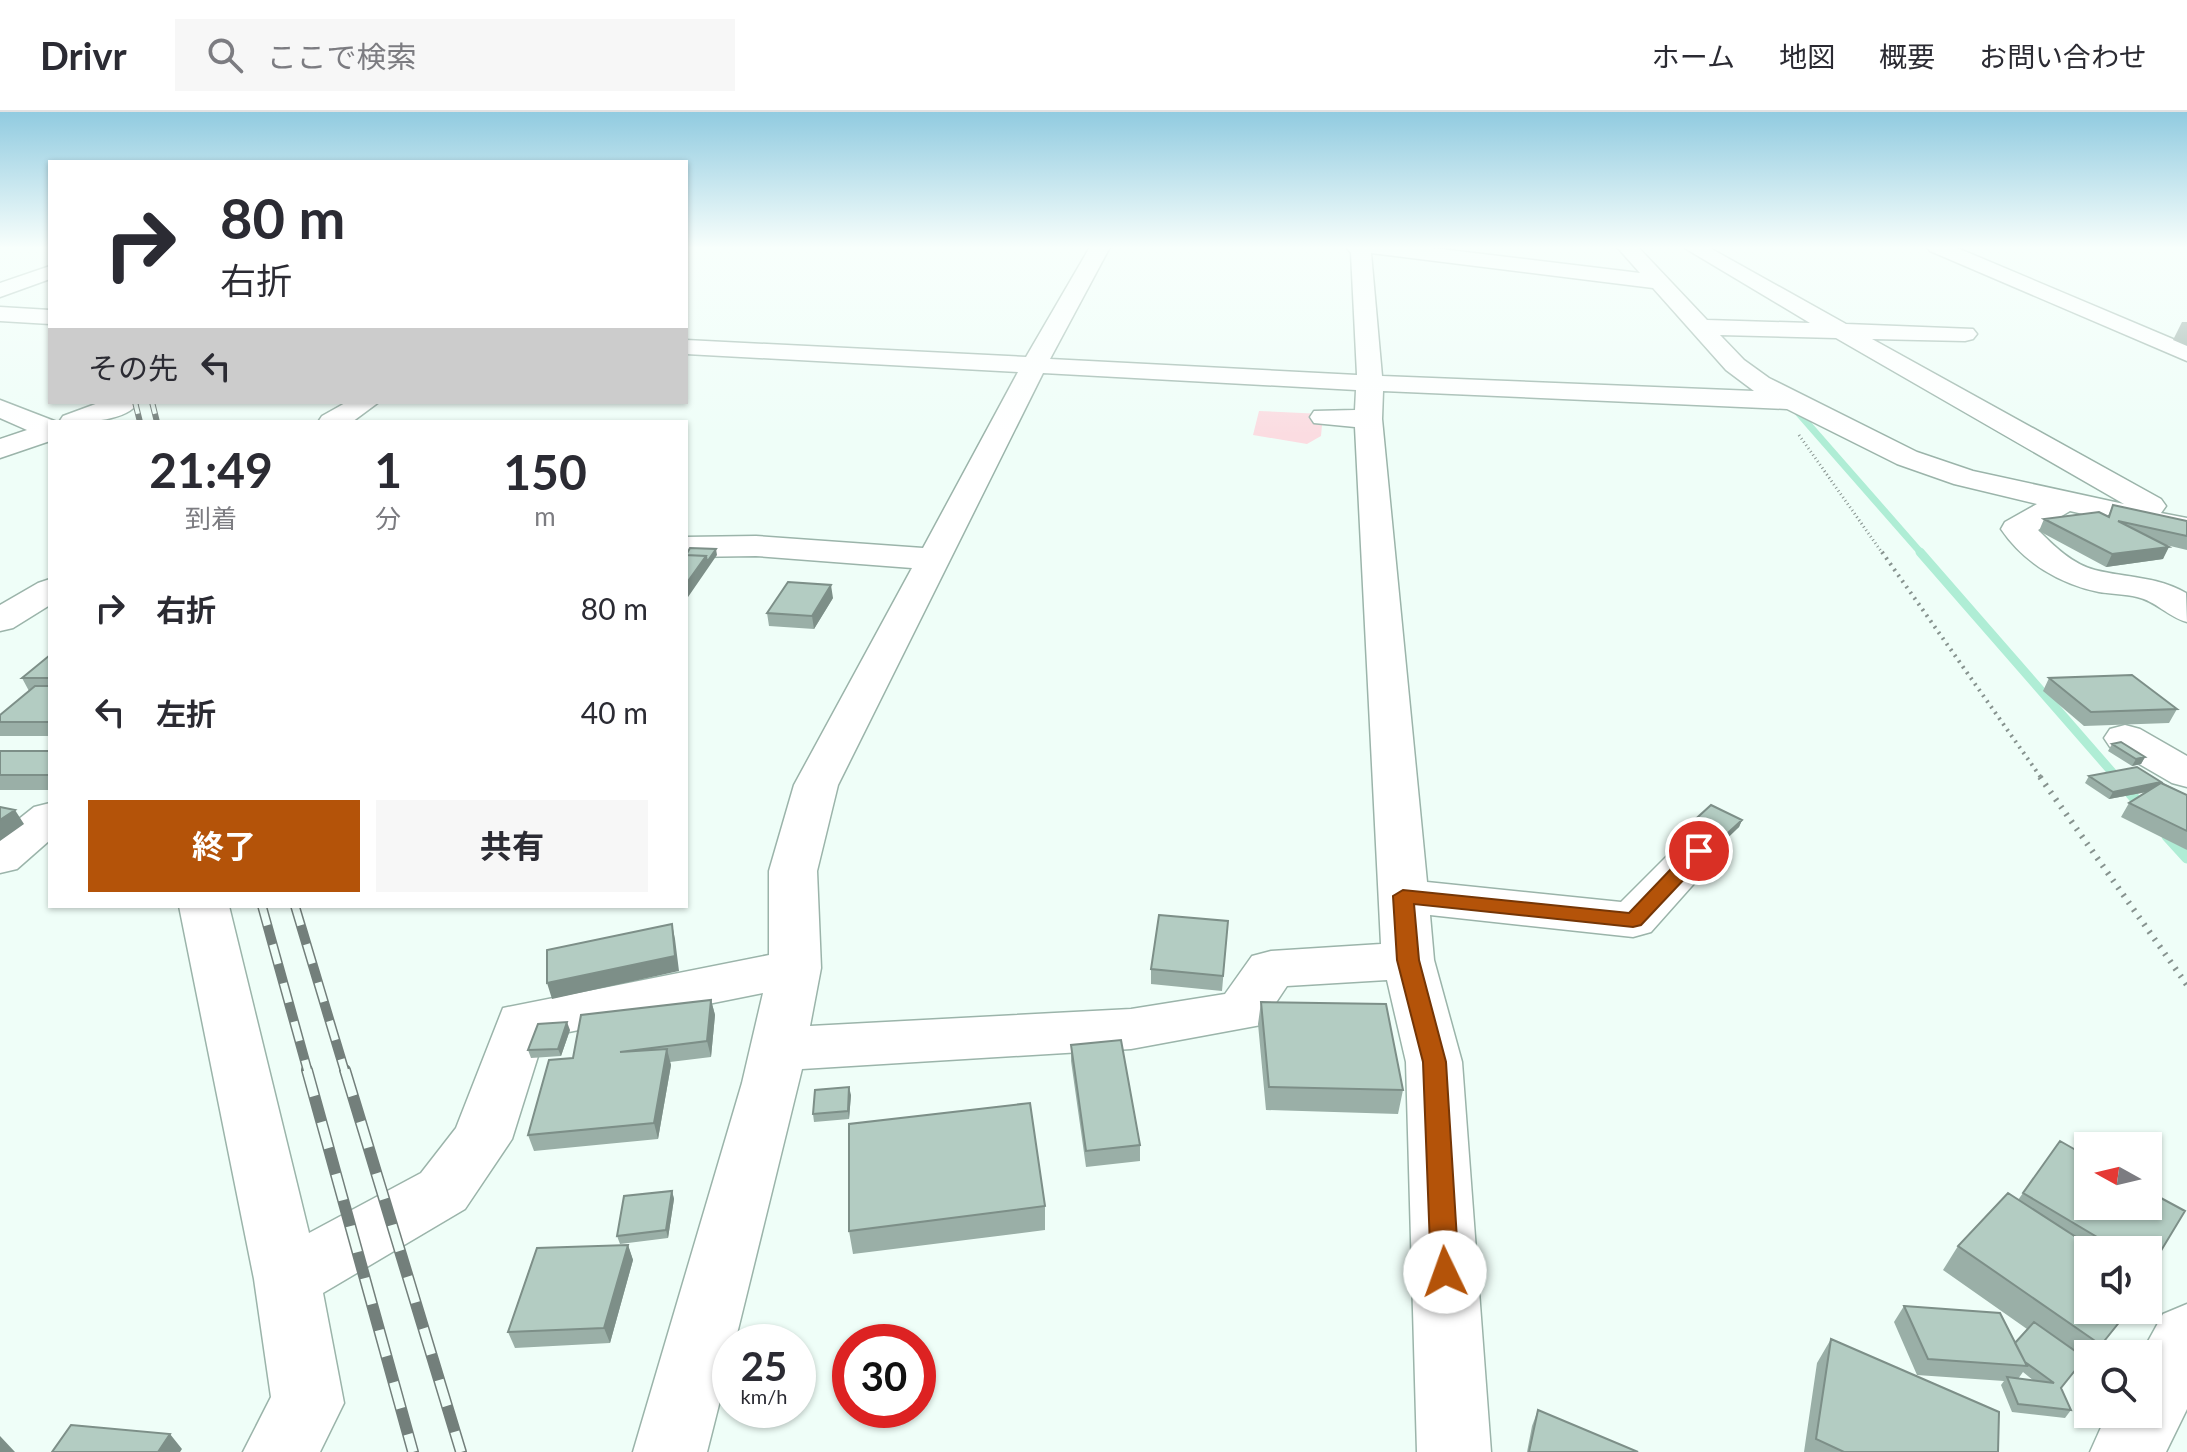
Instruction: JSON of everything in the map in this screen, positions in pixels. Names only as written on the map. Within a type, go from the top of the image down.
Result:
[{"type":"street","points":[[670,1452],[778,1049],[795,968],[793,871],[816,785],[1065,310]]},
{"type":"street","points":[[1358,310],[1354,406],[1408,960],[1434,1062],[1454,1452]]},
{"type":"street","points":[[1683,310],[1735,365],[1783,401],[1933,468],[2187,527]]},
{"type":"street","points":[[1806,310],[2187,527]]},
{"type":"street","points":[[2083,310],[2187,354]]},
{"type":"street","points":[[0,314],[48,317]]},
{"type":"street","points":[[1699,327],[1965,334]]},
{"type":"street","points":[[688,347],[1035,364],[1354,406],[1783,401]]},
{"type":"street","points":[[335,420],[363,404]]},
{"type":"street","points":[[0,408],[48,429]]},
{"type":"street","points":[[79,420],[109,409]]},
{"type":"street","points":[[0,449],[48,431]]},
{"type":"street","points":[[2066,500],[2017,529],[2061,568],[2088,579],[2135,583],[2162,593],[2187,611]]},
{"type":"street","points":[[688,547],[756,546],[934,559]]},
{"type":"street","points":[[0,620],[48,591]]},
{"type":"street","points":[[2125,738],[2187,774]]},
{"type":"street","points":[[0,858],[48,819]]},
{"type":"street","points":[[1403,896],[1633,920],[1699,851]]},
{"type":"street","points":[[204,908],[287,1279],[308,1403],[280,1452]]},
{"type":"street","points":[[778,1049],[1131,1029],[1242,1011],[1271,969],[1408,960]]},
{"type":"street","points":[[287,1279],[443,1191],[482,1139],[522,1022],[795,968]]},
{"type":"street","points":[[2162,1384],[2187,1336]]},
{"type":"street","points":[[2127,1452],[2139,1428]]},
{"type":"path","points":[[1783,401],[2187,985]]},
{"type":"shaded area","points":[[1259,411],[1323,414],[1321,436],[1307,444],[1253,435]]},
{"type":"building","points":[[2113,505],[2187,521],[2187,536],[2118,521],[2169,547],[2112,554],[2044,519],[2099,512],[2109,517]]},
{"type":"building","points":[[690,548],[716,549],[707,562],[706,556],[688,555]]},
{"type":"building","points":[[688,555],[706,556],[688,581]]},
{"type":"building","points":[[788,582],[831,585],[812,616],[767,613]]},
{"type":"building","points":[[48,657],[48,678],[22,678]]},
{"type":"building","points":[[2132,675],[2177,709],[2091,712],[2049,678]]},
{"type":"building","points":[[35,686],[48,686],[48,722],[0,722],[0,715]]},
{"type":"building","points":[[2121,742],[2145,757],[2136,759],[2112,744]]},
{"type":"building","points":[[0,751],[48,751],[48,775],[0,775]]},
{"type":"building","points":[[2137,767],[2161,782],[2113,792],[2089,776]]},
{"type":"building","points":[[2161,783],[2187,795],[2187,831],[2129,803]]},
{"type":"building","points":[[1711,805],[1742,820],[1719,841],[1688,826]]},
{"type":"building","points":[[0,807],[15,810],[0,820]]},
{"type":"building","points":[[1159,915],[1228,921],[1223,976],[1151,969]]},
{"type":"building","points":[[672,924],[675,956],[547,983],[547,950]]},
{"type":"building","points":[[711,1000],[707,1041],[620,1052],[667,1049],[654,1123],[528,1135],[549,1060],[573,1058],[581,1015]]},
{"type":"building","points":[[1261,1002],[1386,1004],[1403,1090],[1269,1087]]},
{"type":"building","points":[[567,1022],[558,1049],[528,1050],[538,1024]]},
{"type":"building","points":[[1121,1040],[1140,1145],[1086,1151],[1071,1045]]},
{"type":"building","points":[[849,1087],[848,1111],[813,1114],[815,1090]]},
{"type":"building","points":[[1030,1103],[1045,1206],[849,1231],[849,1124]]},
{"type":"building","points":[[2060,1141],[2074,1149],[2074,1220],[2162,1220],[2162,1199],[2185,1211],[2162,1249],[2162,1236],[2095,1236],[2023,1193]]},
{"type":"building","points":[[672,1191],[666,1230],[617,1236],[624,1196]]},
{"type":"building","points":[[2008,1193],[2074,1236],[2074,1324],[2118,1324],[2105,1340],[2094,1340],[1958,1246]]},
{"type":"building","points":[[628,1245],[604,1328],[508,1332],[537,1248]]},
{"type":"building","points":[[1904,1306],[2000,1313],[2027,1366],[1928,1359]]},
{"type":"building","points":[[2034,1322],[2074,1350],[2074,1372],[2061,1388],[2071,1410],[2018,1404],[2007,1377],[2054,1383],[2025,1362],[2015,1343]]},
{"type":"building","points":[[1831,1339],[1999,1412],[1998,1452],[1844,1452],[1816,1439]]},
{"type":"building","points":[[1538,1410],[1638,1452],[1529,1452]]},
{"type":"building","points":[[71,1425],[170,1434],[158,1452],[52,1452]]},
{"type":"waterway","points":[[1794,408],[1922,554]]},
{"type":"waterway","points":[[1920,552],[2118,779]]},
{"type":"waterway","points":[[2116,777],[2144,809]]},
{"type":"waterway","points":[[2167,836],[2187,858]]},
{"type":"railway","points":[[136,404],[140,420]]},
{"type":"railway","points":[[152,404],[156,420]]},
{"type":"railway","points":[[263,908],[308,1072]]},
{"type":"railway","points":[[296,908],[345,1072]]},
{"type":"railway","points":[[307,1070],[413,1452]]},
{"type":"railway","points":[[345,1070],[461,1452]]},
{"type":"route","points":[[1445,1272],[1434,1062],[1408,960],[1403,896],[1633,920],[1699,851]]}]
